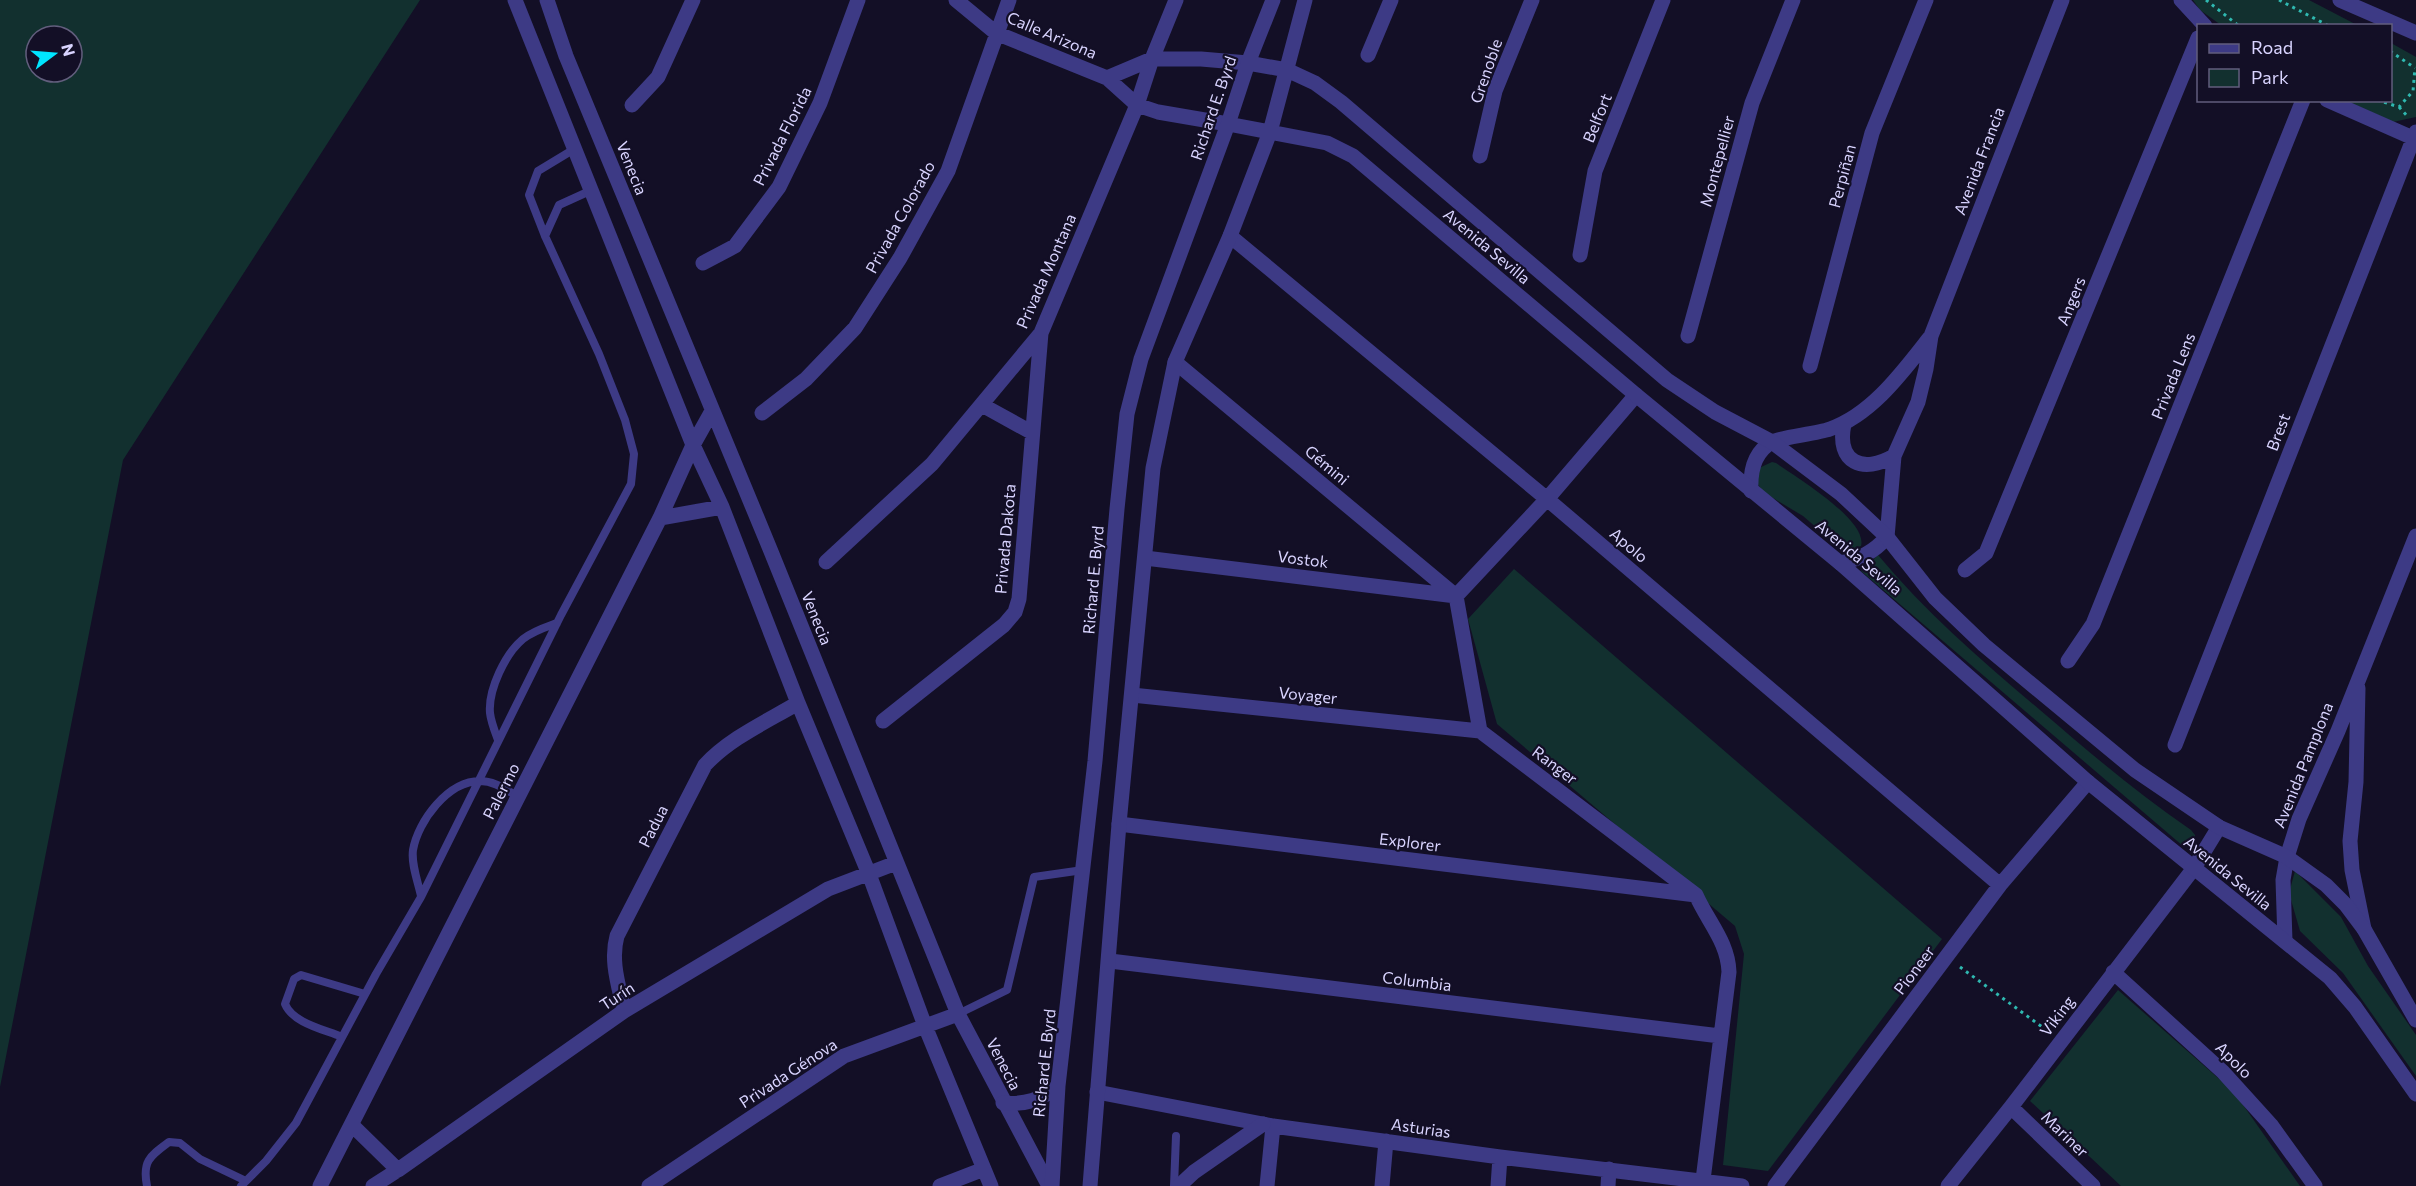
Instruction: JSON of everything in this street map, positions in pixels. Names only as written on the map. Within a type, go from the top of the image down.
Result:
[{"type":"street","points":[[515,0],[693,445],[722,507],[798,703],[868,874],[925,1026],[991,1186]]},
{"type":"street","name":"Venecia","points":[[547,0],[566,56],[770,549],[957,1014],[1003,1103],[1050,1186]]},
{"type":"street","points":[[632,105],[658,77],[693,0]]},
{"type":"street","name":"Privada Florida","points":[[703,263],[735,246],[779,187],[820,103],[858,0]]},
{"type":"street","name":"Calle Arizona","points":[[956,0],[996,33],[1107,78],[1137,105],[1158,112],[1228,124]]},
{"type":"street","name":"Privada Colorado","points":[[762,413],[806,379],[855,328],[900,258],[948,171],[1009,0]]},
{"type":"street","name":"Privada Montana","points":[[826,562],[932,464],[1041,333],[1137,105],[1176,0]]},
{"type":"street","name":"Richard E. Byrd","points":[[1050,1186],[1058,1086],[1095,761],[1127,414],[1141,359],[1273,0]]},
{"type":"street","points":[[1090,1186],[1110,961],[1119,824],[1153,468],[1175,362],[1230,236],[1270,132],[1305,0]]},
{"type":"street","points":[[1368,55],[1391,0]]},
{"type":"street","name":"Grenoble","points":[[1480,156],[1496,91],[1532,0]]},
{"type":"street","name":"Belfort","points":[[1580,255],[1595,171],[1663,0]]},
{"type":"street","name":"Montepellier","points":[[1688,336],[1752,103],[1793,0]]},
{"type":"street","name":"Perpiñan","points":[[1810,366],[1872,133],[1926,0]]},
{"type":"street","name":"Avenida Francia","points":[[1887,537],[1894,456],[1918,402],[1931,336],[2062,0]]},
{"type":"street","points":[[2181,0],[2203,24]]},
{"type":"street","points":[[2340,0],[2416,33]]},
{"type":"street","name":"Angers","points":[[1965,570],[1986,553],[2197,43]]},
{"type":"street","points":[[541,66],[566,56]]},
{"type":"street","name":"Calle Arizona","points":[[1107,78],[1152,60],[1201,59],[1248,63]]},
{"type":"street","name":"Avenida Sevilla","points":[[1248,63],[1287,70],[1315,83],[1341,102],[1667,380],[1715,412],[1772,442],[1841,494],[1887,537],[1935,598],[1984,645],[2135,770],[2219,827],[2287,857],[2326,885],[2346,905],[2364,929],[2416,1020]]},
{"type":"street","name":"Privada Lens","points":[[2068,661],[2093,624],[2302,102]]},
{"type":"street","points":[[2332,102],[2414,135]]},
{"type":"street","name":"Avenida Sevilla","points":[[1228,124],[1327,143],[1353,156],[1635,395],[1840,563],[2088,782],[2330,978],[2416,1094]]},
{"type":"street","name":"Brest","points":[[2175,745],[2414,135]]},
{"type":"street","name":"Apolo","points":[[1230,236],[1547,499],[2000,885]]},
{"type":"street","name":"Privada Dakota","points":[[883,721],[1004,625],[1015,612],[1019,599],[1031,432],[1041,333]]},
{"type":"street","name":"Avenida Francia","points":[[1772,442],[1808,435],[1844,424],[1895,381],[1931,336]]},
{"type":"street","name":"Gémini","points":[[1175,362],[1456,596]]},
{"type":"street","points":[[1480,731],[1456,596],[1547,499],[1635,395]]},
{"type":"street","points":[[982,405],[1031,432]]},
{"type":"street","name":"Palermo","points":[[320,1186],[519,797],[712,411]]},
{"type":"street","points":[[1844,424],[1841,436],[1842,445],[1853,461],[1862,466],[1873,466],[1894,456]]},
{"type":"street","points":[[1751,491],[1750,476],[1754,463],[1759,454],[1772,442]]},
{"type":"street","points":[[660,518],[722,507]]},
{"type":"street","name":"Avenida Pamplona","points":[[2285,941],[2282,901],[2287,857],[2299,819],[2338,731],[2358,676],[2416,536]]},
{"type":"street","points":[[1840,563],[1854,560],[1871,552],[1887,537]]},
{"type":"street","name":"Vostok","points":[[1145,558],[1456,596]]},
{"type":"street","name":"Avenida Pamplona","points":[[2358,676],[2356,782],[2349,841],[2352,870],[2364,929]]},
{"type":"street","name":"Voyager","points":[[1132,695],[1480,731]]},
{"type":"street","name":"Padua","points":[[624,1011],[614,965],[614,947],[617,936],[705,765],[730,742],[798,703]]},
{"type":"street","name":"Ranger","points":[[1480,731],[1696,896],[1705,915],[1723,942],[1729,959],[1729,972],[1703,1180]]},
{"type":"street","name":"Pioneer","points":[[1775,1186],[2000,885],[2088,782]]},
{"type":"street","name":"Explorer","points":[[1119,824],[1696,896]]},
{"type":"street","name":"Viking","points":[[1948,1186],[2194,868],[2219,827]]},
{"type":"street","name":"Turín","points":[[373,1186],[624,1011],[828,890],[896,863]]},
{"type":"street","name":"Columbia","points":[[1110,961],[1720,1036]]},
{"type":"street","name":"Apolo","points":[[2113,972],[2223,1072],[2271,1125],[2315,1186]]},
{"type":"street","name":"Privada Génova","points":[[649,1186],[844,1056],[957,1014]]},
{"type":"street","points":[[1003,1103],[1031,1102],[1044,1097],[1058,1086]]},
{"type":"street","name":"Asturias","points":[[1097,1092],[1268,1125],[1500,1157],[1609,1169],[1638,1180],[1703,1180],[1741,1186]]},
{"type":"street","name":"Mariner","points":[[2011,1107],[2093,1186]]},
{"type":"street","points":[[352,1125],[398,1170]]},
{"type":"street","points":[[1179,1186],[1194,1172],[1268,1125]]},
{"type":"street","points":[[1266,1186],[1268,1125]]},
{"type":"street","points":[[1382,1186],[1386,1141]]},
{"type":"street","points":[[1498,1186],[1500,1157]]},
{"type":"street","points":[[940,1186],[984,1169]]},
{"type":"street","points":[[1608,1186],[1609,1169]]},
{"type":"lane","points":[[147,1186],[144,1170],[152,1154],[169,1142],[180,1143],[200,1159],[244,1183],[266,1161],[296,1123],[365,994],[421,897],[557,623],[631,484],[634,454],[625,420],[599,354],[545,236],[530,195],[538,171],[576,148]]},
{"type":"lane","points":[[545,236],[559,205],[592,190]]},
{"type":"lane","points":[[498,740],[490,715],[490,697],[496,677],[522,639],[557,623]]},
{"type":"lane","points":[[421,897],[413,850],[429,813],[445,794],[478,781],[494,783],[519,797]]},
{"type":"lane","points":[[957,1014],[1006,990],[1034,877],[1083,870]]},
{"type":"lane","points":[[342,1037],[294,1017],[288,1010],[285,1004],[294,979],[301,975],[365,994]]},
{"type":"lane","points":[[1174,1186],[1176,1136]]},
{"type":"path","points":[[2206,0],[2236,24]]},
{"type":"path","points":[[2279,0],[2325,24]]},
{"type":"path","points":[[2383,102],[2399,107],[2413,91],[2416,68],[2392,52]]},
{"type":"path","points":[[1946,957],[2060,1041]]},
{"type":"green space","points":[[0,0],[420,0],[123,460],[0,1087]]},
{"type":"green space","points":[[2193,0],[2309,0],[2355,24],[2220,24],[2200,10]]},
{"type":"green space","points":[[2392,44],[2416,57],[2416,117],[2393,122],[2349,102],[2392,102]]},
{"type":"green space","points":[[1772,462],[1814,489],[1842,512],[1860,536],[1861,546],[1846,551],[1840,548],[1803,516],[1763,492],[1757,483],[1759,468]]},
{"type":"green space","points":[[1878,555],[1935,617],[1976,655],[2114,772],[2191,830],[2195,835],[2195,844],[2183,846],[1861,571]]},
{"type":"green space","points":[[1514,569],[1942,939],[1768,1171],[1723,1165],[1744,954],[1735,926],[1497,724],[1468,619]]},
{"type":"green space","points":[[2295,871],[2341,917],[2368,966],[2416,1035],[2416,1076],[2343,973],[2300,931],[2289,893]]},
{"type":"green space","points":[[2118,990],[2234,1092],[2300,1186],[2121,1186],[2030,1101]]}]
